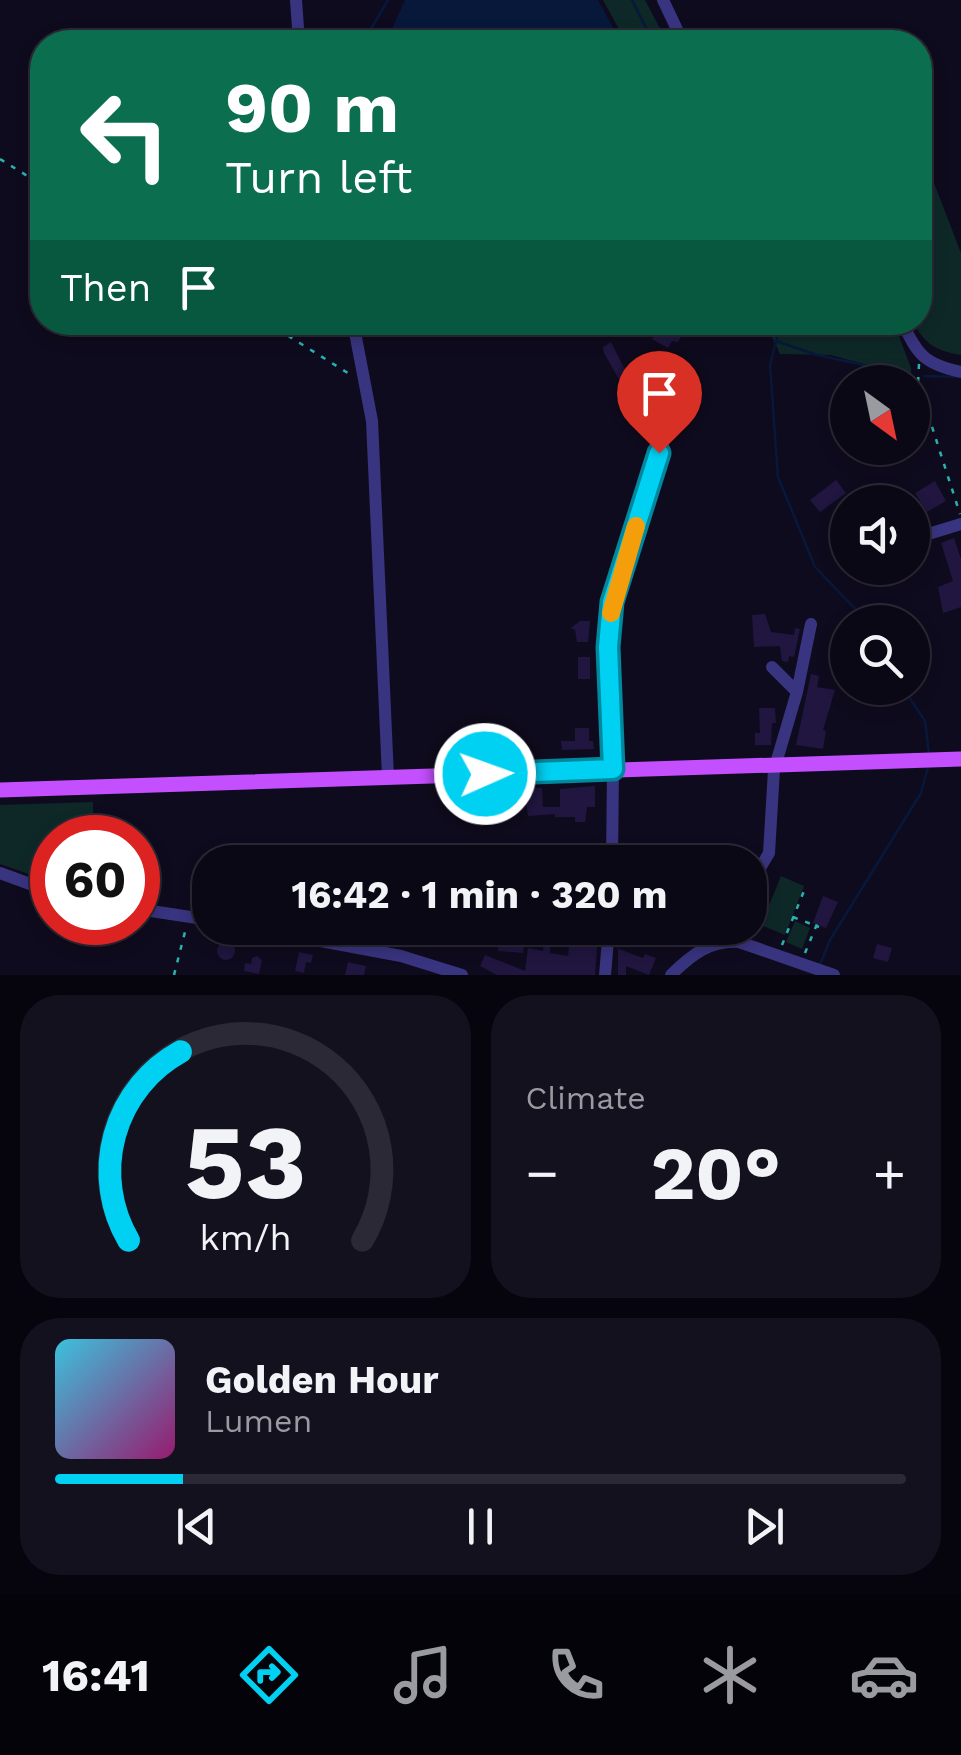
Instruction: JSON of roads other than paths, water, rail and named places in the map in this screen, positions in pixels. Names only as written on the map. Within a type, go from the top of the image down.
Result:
[{"type":"main road","points":[[0,790],[961,759]]},
{"type":"street","points":[[296,0],[298,30]]},
{"type":"street","points":[[663,0],[678,30]]},
{"type":"street","points":[[356,335],[372,421],[388,777]]},
{"type":"street","points":[[909,335],[922,358],[961,372]]},
{"type":"street","points":[[612,845],[608,647],[612,602],[671,416],[653,377]]},
{"type":"street","points":[[930,532],[961,520]]},
{"type":"street","points":[[767,855],[776,764],[797,692],[810,624]]},
{"type":"street","points":[[772,667],[797,692]]},
{"type":"street","points":[[0,873],[30,884]]},
{"type":"street","points":[[160,912],[192,917]]},
{"type":"street","points":[[342,945],[401,956],[462,975]]},
{"type":"street","points":[[606,975],[608,945]]},
{"type":"street","points":[[672,975],[709,945]]},
{"type":"street","points":[[747,945],[834,975]]},
{"type":"water","points":[[405,0],[598,0],[614,30],[391,30]]},
{"type":"waterway","points":[[370,30],[388,0]]},
{"type":"waterway","points":[[632,0],[647,30]]},
{"type":"waterway","points":[[778,335],[770,365],[778,477],[815,567],[851,605]]},
{"type":"waterway","points":[[776,341],[864,365]]},
{"type":"waterway","points":[[930,376],[960,377]]},
{"type":"waterway","points":[[914,705],[925,721],[929,754]]},
{"type":"waterway","points":[[820,965],[830,940],[921,793],[928,767]]}]
